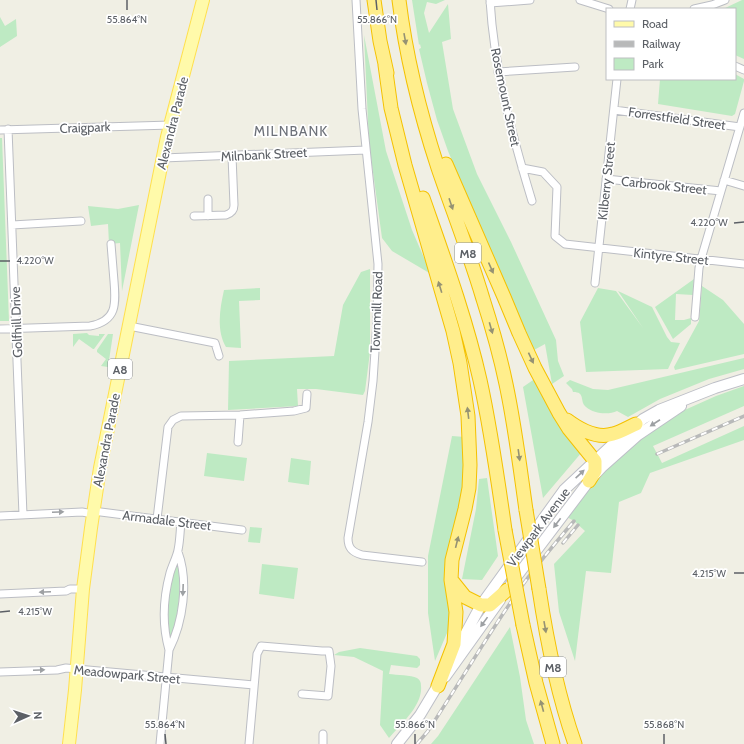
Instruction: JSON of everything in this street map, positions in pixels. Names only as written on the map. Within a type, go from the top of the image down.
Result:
[{"type":"highway","name":"M8","points":[[374,0],[380,41],[396,115],[469,339],[486,413],[505,530],[523,625],[536,683],[553,744]]},
{"type":"highway","name":"M8","points":[[399,0],[407,46],[420,104],[438,166],[483,298],[500,356],[517,441],[526,510],[555,678],[566,720],[575,744]]},
{"type":"highway","points":[[385,65],[391,108],[405,165],[453,331],[460,363],[468,416],[470,465],[469,488],[452,560],[452,580],[456,612],[454,644],[438,686]]},
{"type":"highway","points":[[420,104],[519,333],[559,414],[595,461],[595,471],[589,481]]},
{"type":"highway","points":[[559,414],[573,425],[584,431],[605,436],[615,434],[636,424]]},
{"type":"highway","points":[[452,580],[465,597],[481,605],[490,605],[507,590]]},
{"type":"main road","name":"Alexandra Parade","points":[[69,744],[83,589],[100,468],[170,124],[203,0]]},
{"type":"street","name":"Townmill Road","points":[[356,0],[362,109],[378,264],[377,321],[371,401],[349,530],[348,544],[355,553],[362,555],[422,562]]},
{"type":"street","name":"Rosemount Street","points":[[530,0],[490,2],[498,72],[522,168],[532,201]]},
{"type":"street","points":[[580,0],[606,8]]},
{"type":"street","points":[[698,8],[725,0]]},
{"type":"street","points":[[498,72],[575,67]]},
{"type":"street","name":"Kilberry Street","points":[[595,283],[617,80]]},
{"type":"street","name":"Forrestfield Street","points":[[614,110],[740,127]]},
{"type":"street","points":[[695,317],[701,259],[744,113]]},
{"type":"street","name":"Craigpark","points":[[0,130],[170,124]]},
{"type":"street","name":"Golfhill Drive","points":[[8,129],[23,515]]},
{"type":"street","name":"Milnbank Street","points":[[163,158],[366,150]]},
{"type":"street","points":[[194,216],[226,215],[230,214],[234,208],[232,156]]},
{"type":"street","points":[[522,168],[543,172],[557,187],[555,236],[565,244],[598,248]]},
{"type":"street","name":"Carbrook Street","points":[[606,179],[721,191]]},
{"type":"street","points":[[724,180],[744,186]]},
{"type":"street","points":[[208,199],[208,216]]},
{"type":"street","points":[[12,224],[81,221]]},
{"type":"street","points":[[0,329],[90,326],[108,319],[116,303],[111,244]]},
{"type":"street","name":"Kintyre Street","points":[[598,248],[744,264]]},
{"type":"street","points":[[129,326],[215,343],[219,356]]},
{"type":"street","name":"Viewpark Avenue","points":[[397,744],[420,715],[438,686],[481,605],[564,490],[636,424],[659,410],[715,388],[744,379]]},
{"type":"street","points":[[156,519],[168,427],[173,420],[181,416],[240,415],[294,411],[306,408],[307,394]]},
{"type":"street","name":"Viewpark Avenue","points":[[438,686],[507,590],[589,481],[638,435],[699,394]]},
{"type":"street","points":[[238,442],[240,415]]},
{"type":"street","name":"Armadale Street","points":[[0,516],[93,512],[242,530]]},
{"type":"street","points":[[169,650],[165,637],[165,602],[169,574],[173,561],[178,552],[181,522]]},
{"type":"street","points":[[160,744],[169,650],[174,640],[179,623],[183,593],[182,562],[178,552]]},
{"type":"street","points":[[0,594],[83,589]]},
{"type":"street","points":[[250,744],[257,654],[260,646],[322,652],[328,651],[330,666],[328,696],[302,694]]},
{"type":"street","name":"Meadowpark Street","points":[[0,672],[57,670],[66,668],[254,685]]},
{"type":"street","points":[[323,734],[323,744]]},
{"type":"green space","points":[[412,0],[445,0],[436,4],[427,2],[424,13],[429,33],[448,4],[451,39],[442,42],[453,109],[477,174],[511,242],[556,340],[558,361],[564,376],[552,384],[545,344],[534,350],[508,295],[448,151],[437,120],[427,83],[419,49],[421,48],[420,44],[419,45]]},
{"type":"green space","points":[[744,0],[744,59],[736,55],[736,8],[725,8]]},
{"type":"green space","points":[[0,17],[5,26],[16,19],[17,36],[0,47]]},
{"type":"green space","points":[[364,35],[386,151],[412,230],[431,274],[392,251],[382,238],[369,143]]},
{"type":"green space","points":[[736,75],[744,79],[735,114],[732,116],[658,104],[660,80],[736,80]]},
{"type":"green space","points":[[0,138],[2,138],[9,321],[0,321]]},
{"type":"green space","points":[[139,205],[122,291],[120,243],[109,244],[108,224],[91,226],[88,206],[118,209]]},
{"type":"green space","points":[[370,269],[370,352],[365,391],[363,395],[316,389],[297,389],[298,406],[228,410],[229,361],[334,356],[343,305],[361,272]]},
{"type":"green space","points":[[694,279],[693,295],[676,294],[675,320],[691,318],[691,324],[673,339],[655,307]]},
{"type":"green space","points":[[702,286],[723,300],[744,324],[744,354],[675,370],[674,367],[699,321]]},
{"type":"green space","points":[[260,288],[260,300],[239,301],[241,348],[226,347],[220,326],[220,311],[224,290]]},
{"type":"green space","points":[[598,288],[616,291],[643,328],[618,291],[652,307],[667,337],[671,342],[680,343],[668,369],[586,372],[580,322]]},
{"type":"green space","points":[[87,333],[89,335],[99,336],[99,334],[105,334],[94,349],[79,339],[73,347],[73,334]]},
{"type":"green space","points":[[108,334],[113,334],[108,367],[101,366],[106,359],[97,352],[97,350]]},
{"type":"green space","points":[[744,358],[744,369],[709,379],[660,399],[628,417],[617,411],[602,413],[589,409],[584,405],[581,395],[577,392],[573,392],[566,383],[570,380],[593,389],[608,390]]},
{"type":"green space","points":[[536,378],[582,452],[543,498],[523,387]]},
{"type":"green space","points":[[744,386],[744,406],[653,446],[662,463],[744,426],[744,440],[650,473],[641,493],[619,502],[611,573],[586,571],[575,661],[559,612],[554,564],[585,531],[567,517],[602,472],[630,446],[669,417],[716,396]]},
{"type":"green space","points":[[452,436],[465,437],[464,472],[460,502],[446,561],[450,626],[435,661],[428,613],[428,556]]},
{"type":"green space","points":[[207,453],[247,458],[244,481],[204,476]]},
{"type":"green space","points":[[291,458],[311,461],[309,485],[288,482]]},
{"type":"green space","points":[[487,478],[498,556],[482,580],[462,579],[476,509],[479,479]]},
{"type":"green space","points":[[250,527],[262,528],[260,543],[248,542]]},
{"type":"green space","points":[[177,562],[180,578],[179,601],[173,632],[170,638],[167,621],[168,600]]},
{"type":"green space","points":[[262,564],[298,568],[294,599],[259,594]]},
{"type":"green space","points":[[510,627],[520,677],[526,720],[534,744],[431,744],[438,736]]},
{"type":"green space","points":[[360,648],[417,656],[420,659],[420,665],[417,668],[391,665],[389,674],[414,677],[420,680],[421,693],[415,707],[389,738],[380,725],[383,671],[354,657],[334,655],[339,652]]},
{"type":"railway","points":[[657,454],[744,416]]},
{"type":"railway","points":[[417,744],[428,731],[511,601],[542,559],[574,521]]},
{"type":"railway","points":[[563,543],[578,525]]},
{"type":"district","name":"MILNBANK","points":[[291,131]]}]
